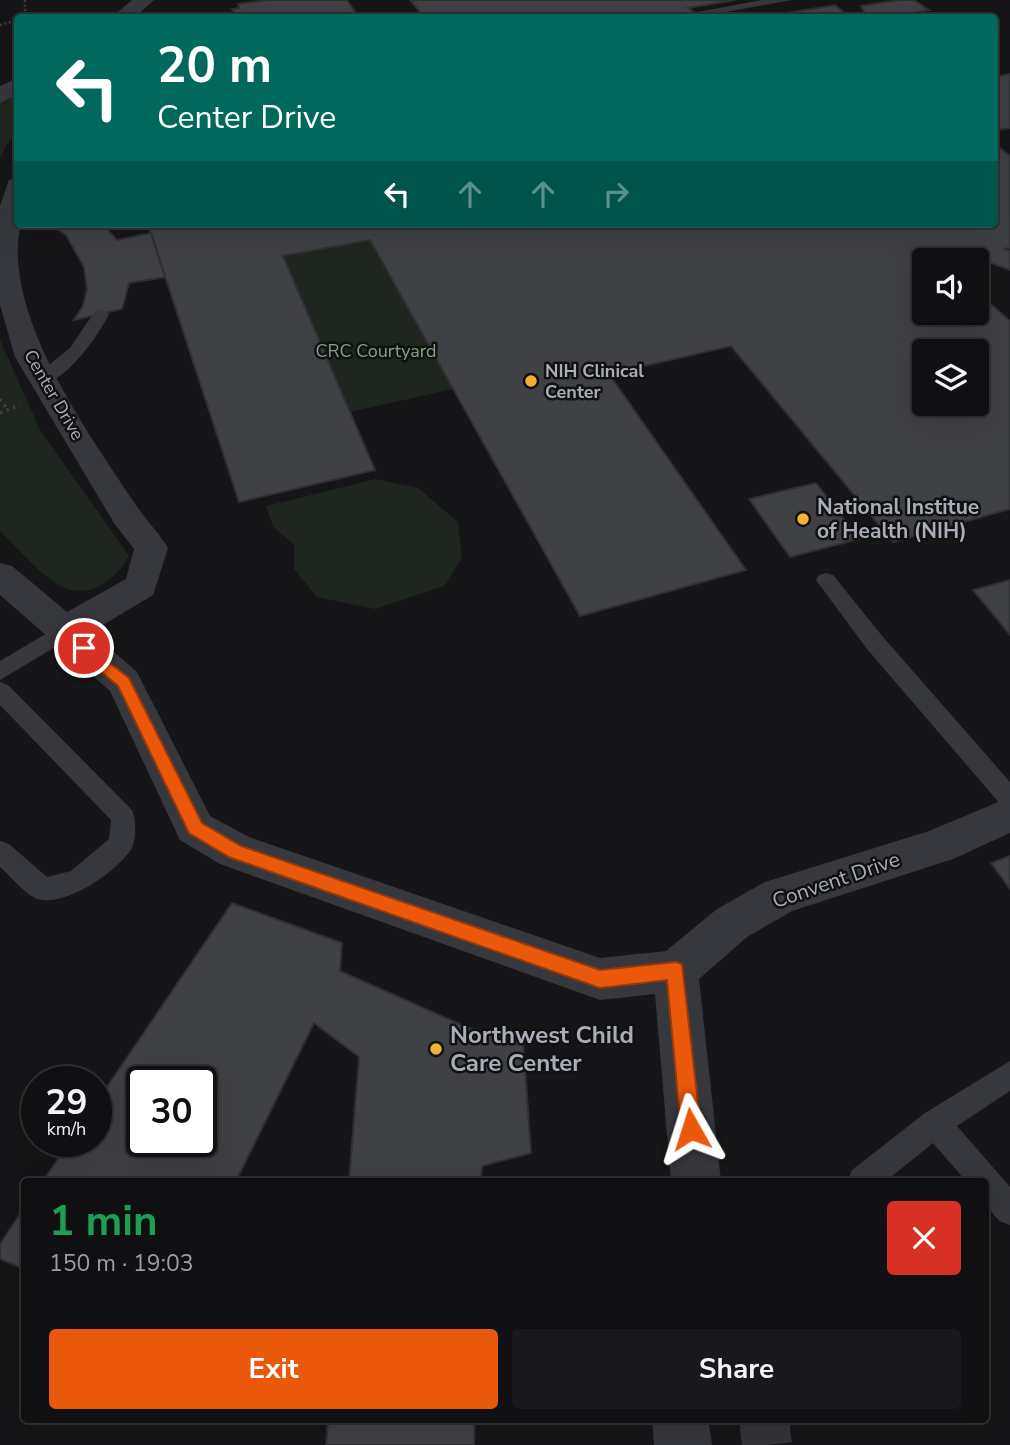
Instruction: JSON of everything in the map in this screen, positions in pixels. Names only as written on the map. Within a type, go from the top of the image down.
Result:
[{"type":"street","points":[[126,14],[144,0]]},
{"type":"street","name":"Center Drive","points":[[14,200],[3,243],[8,282],[29,358],[34,391],[151,548],[141,586],[64,631]]},
{"type":"street","points":[[0,575],[124,682],[195,828],[235,851],[600,979],[676,971],[696,1178]]},
{"type":"street","name":"Convent Drive","points":[[676,971],[732,923],[780,896],[938,846],[1010,814]]},
{"type":"street","points":[[680,1423],[682,1445]]},
{"type":"lane","points":[[698,13],[786,0]]},
{"type":"lane","points":[[34,391],[86,343],[101,314]]},
{"type":"lane","points":[[826,580],[875,643],[1010,799]]},
{"type":"lane","points":[[0,672],[64,631]]},
{"type":"lane","points":[[0,691],[123,817],[121,844],[78,881],[43,889],[0,852]]},
{"type":"lane","points":[[867,1178],[935,1123],[1010,1075]]},
{"type":"lane","points":[[935,1123],[982,1178]]},
{"type":"lane","points":[[989,1186],[1010,1210]]},
{"type":"path","points":[[0,413],[34,391]]},
{"type":"path","points":[[0,399],[8,410]]},
{"type":"green space","points":[[14,86],[14,134],[0,157],[0,96]]},
{"type":"green space","name":"CRC Courtyard","points":[[370,240],[453,389],[350,412],[283,256]]},
{"type":"green space","points":[[0,340],[40,430],[129,556],[108,581],[89,590],[68,589],[49,579],[0,531]]},
{"type":"green space","points":[[376,479],[418,488],[458,522],[462,558],[444,586],[375,609],[317,597],[294,569],[294,545],[273,526],[266,506]]},
{"type":"building","points":[[268,0],[347,0],[356,14],[235,14],[232,9],[239,8],[238,4]]},
{"type":"building","points":[[410,0],[735,0],[688,8],[696,14],[421,14]]},
{"type":"building","points":[[914,0],[929,10],[906,14],[859,14],[865,13],[861,6]]},
{"type":"building","points":[[835,5],[846,14],[781,14]]},
{"type":"building","points":[[1010,74],[1010,128],[998,130],[998,76]]},
{"type":"building","name":"NIH Clinical Center","points":[[998,146],[1010,156],[1010,248],[1004,249],[1010,251],[1010,270],[989,262],[989,248],[912,248],[912,325],[989,325],[989,302],[1010,321],[1010,509],[893,542],[731,346],[609,374],[746,570],[580,616],[370,240],[283,256],[375,470],[239,502],[149,228],[998,228]]},
{"type":"building","points":[[56,228],[106,228],[117,240],[151,233],[165,277],[129,283],[122,309],[74,320],[83,306],[87,289],[84,267],[66,235]]},
{"type":"building","name":"National Institue of Health (NIH)","points":[[816,483],[859,539],[790,557],[749,499]]},
{"type":"building","name":"National Institue of Health (NIH)","points":[[1010,580],[1010,635],[973,590]]},
{"type":"building","points":[[1010,856],[1010,889],[991,863]]},
{"type":"building","name":"Northwest Child Care Center","points":[[232,903],[342,943],[340,971],[469,1028],[523,1040],[531,1153],[482,1166],[481,1178],[349,1178],[359,1057],[314,1023],[237,1178],[45,1178],[59,1157],[112,1157],[112,1079]]},
{"type":"building","points":[[21,1212],[21,1268],[0,1259],[0,1244]]},
{"type":"building","points":[[328,1423],[475,1423],[474,1445],[326,1445]]},
{"type":"tunnel","points":[[764,1423],[767,1445]]},
{"type":"place","name":"NIH Clinical Center","points":[[531,381]]},
{"type":"place","name":"National Institue of Health (NIH)","points":[[803,519]]},
{"type":"place","name":"Northwest Child Care Center","points":[[436,1049]]},
{"type":"route","points":[[84,648],[124,682],[195,828],[235,851],[600,979],[676,971],[691,1129]]}]
